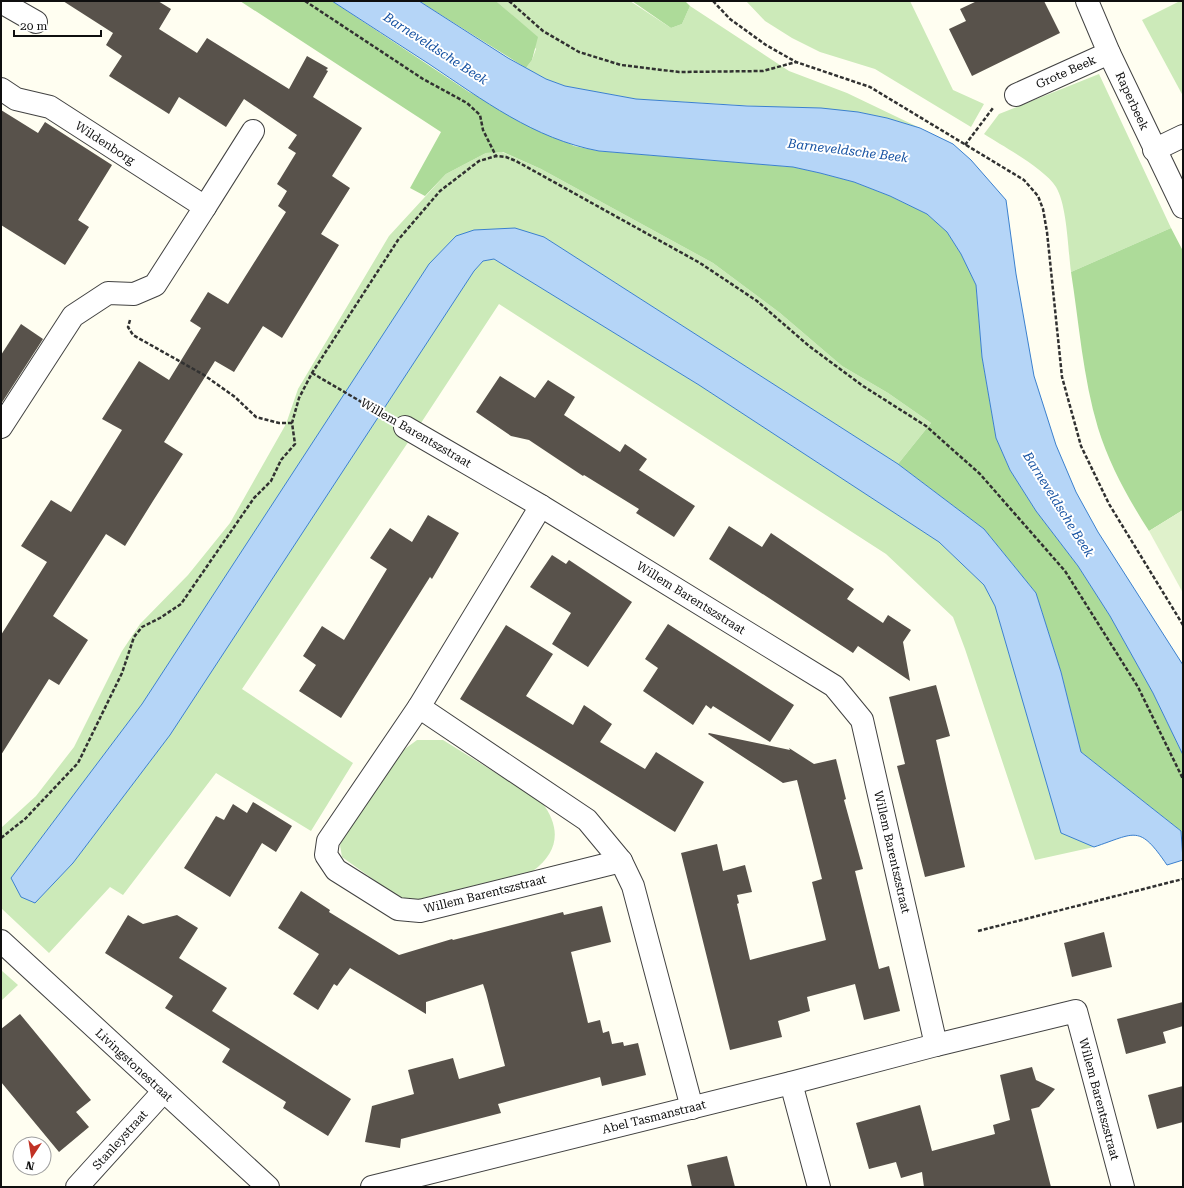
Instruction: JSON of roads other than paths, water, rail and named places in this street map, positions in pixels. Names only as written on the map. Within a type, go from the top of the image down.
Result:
[{"type":"street","name":"Grote Beek","points":[[1016,95],[1109,53],[1087,1]]},
{"type":"street","points":[[1,2],[36,22]]},
{"type":"street","name":"Raperbeek","points":[[1109,53],[1154,150],[1183,207]]},
{"type":"street","name":"Wildenborg","points":[[1,89],[16,99],[50,107],[205,208]]},
{"type":"street","points":[[1,427],[73,316],[108,293],[134,294],[155,285],[253,131]]},
{"type":"street","points":[[1154,150],[1183,136]]},
{"type":"street","name":"Willem Barentszstraat","points":[[405,427],[541,506],[834,686],[862,720],[936,1045],[1076,1011],[1123,1187]]},
{"type":"street","name":"Willem Barentszstraat","points":[[541,506],[418,707],[328,841],[326,855],[336,870],[398,909],[420,910],[620,861]]},
{"type":"street","points":[[418,707],[587,820],[620,861],[633,886],[692,1108]]},
{"type":"street","name":"Livingstonestraat","points":[[1,941],[163,1092],[268,1187]]},
{"type":"street","name":"Abel Tasmanstraat","points":[[372,1187],[692,1108],[936,1045]]},
{"type":"street","points":[[791,1083],[819,1187]]},
{"type":"street","name":"Stanleystraat","points":[[77,1187],[163,1092]]},
{"type":"water","name":"Barneveldsche Beek","points":[[332,1],[419,1],[508,58],[546,79],[565,86],[636,99],[747,106],[821,108],[858,112],[887,118],[920,128],[953,144],[971,160],[1006,200],[1016,274],[1034,376],[1056,445],[1076,492],[1098,532],[1183,665],[1183,755],[1153,693],[1110,616],[1078,566],[1036,511],[1010,470],[996,438],[982,357],[976,285],[961,254],[947,232],[927,214],[890,196],[854,182],[793,167],[599,151],[575,145],[531,128],[489,104]]},
{"type":"water","points":[[515,228],[544,237],[898,464],[984,529],[1036,593],[1061,672],[1081,752],[1181,831],[1183,860],[1167,865],[1150,843],[1136,835],[1119,838],[1094,847],[1061,833],[995,606],[984,585],[939,542],[699,385],[494,259],[483,261],[474,271],[170,735],[73,863],[35,903],[21,897],[11,878],[142,704],[429,264],[456,236],[474,230]]}]
